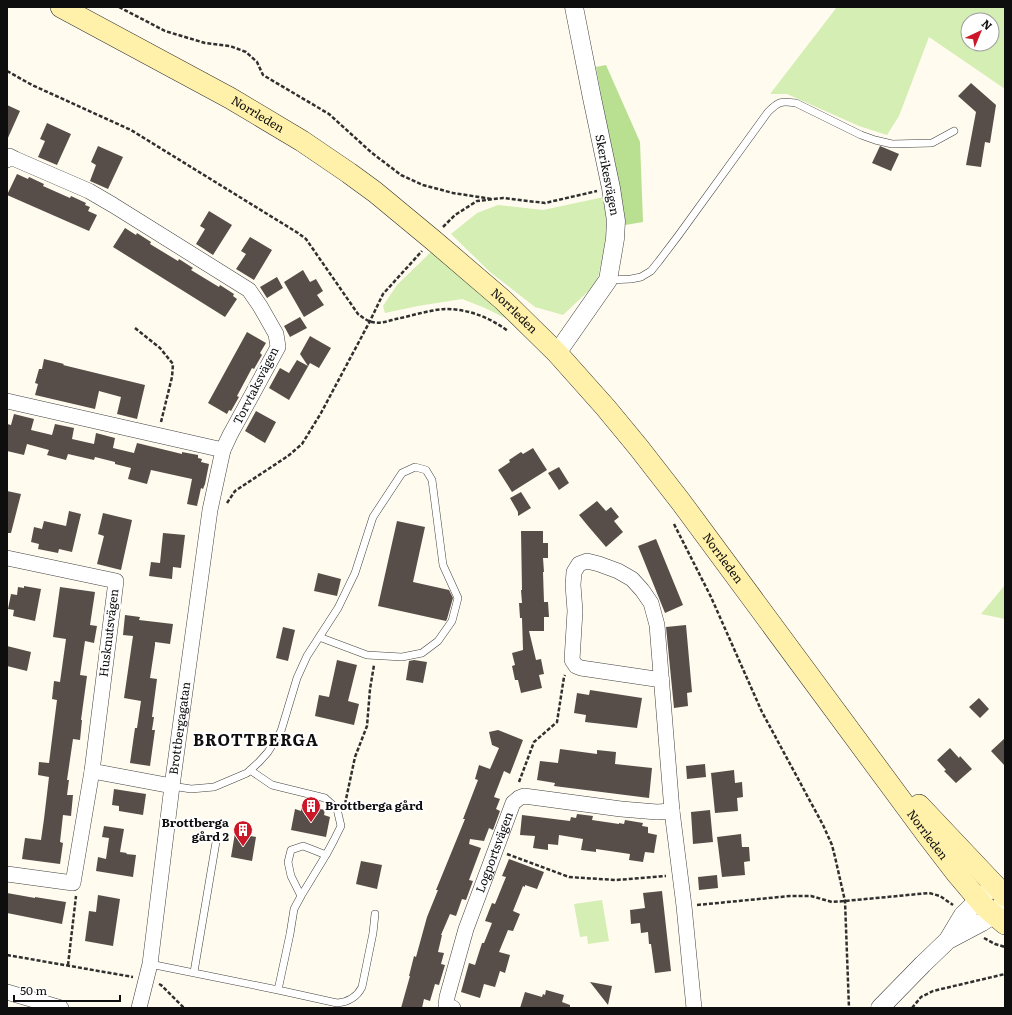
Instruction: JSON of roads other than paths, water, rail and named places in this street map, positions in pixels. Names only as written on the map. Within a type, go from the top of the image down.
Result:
[{"type":"main road","name":"Norrleden","points":[[61,7],[230,98],[302,141],[381,197],[503,300],[557,353],[640,448],[856,739],[998,900]]},
{"type":"street","name":"Skerikesvägen","points":[[557,353],[608,280],[615,239],[616,221],[611,188],[574,7]]},
{"type":"street","name":"Torvtaksvägen","points":[[7,160],[8,156],[107,201],[146,224],[249,290],[276,334],[278,347],[223,450]]},
{"type":"street","points":[[7,400],[223,450]]},
{"type":"street","name":"Brottbergagatan","points":[[139,1008],[146,980],[157,965],[172,786],[210,510],[223,450]]},
{"type":"street","name":"Husknutsvägen","points":[[7,558],[116,581],[92,771],[73,884],[7,874]]},
{"type":"street","points":[[662,680],[576,666],[572,660],[575,611],[573,585],[574,572],[578,564],[587,561],[599,564],[618,571],[632,579],[651,603],[658,624],[672,811],[684,906],[694,1008]]},
{"type":"street","points":[[92,771],[172,786]]},
{"type":"street","name":"Logportsvägen","points":[[453,1008],[446,1005],[447,997],[466,929],[513,803],[524,796],[621,809],[657,812],[672,811]]},
{"type":"street","points":[[880,1008],[968,921],[998,900]]},
{"type":"street","points":[[7,992],[61,1008]]},
{"type":"lane","points":[[608,280],[641,277],[651,271],[768,112],[776,104],[784,102],[796,103],[860,135],[892,144],[932,143],[954,131]]},
{"type":"lane","points":[[172,786],[191,789],[214,788],[240,777],[250,770],[268,752],[282,731],[297,678],[307,656],[319,637],[338,608],[355,573],[373,517],[402,473],[415,467],[426,470],[432,480],[443,565],[458,598],[452,621],[438,641],[422,653],[402,657],[367,655],[319,637]]},
{"type":"lane","points":[[250,770],[272,785],[325,798],[337,809],[341,826],[326,856],[294,909],[278,990]]},
{"type":"lane","points":[[194,972],[217,836]]},
{"type":"lane","points":[[301,896],[291,876],[288,862],[291,850],[302,846],[326,856]]},
{"type":"lane","points":[[157,965],[337,1003],[346,1002],[355,996],[362,987],[374,933],[375,914]]},
{"type":"place","name":"Brottberga gård","points":[[311,823]]},
{"type":"place","name":"Brottberga gård 2","points":[[243,847]]},
{"type":"district","name":"BROTTBERGA","points":[[256,740]]}]
